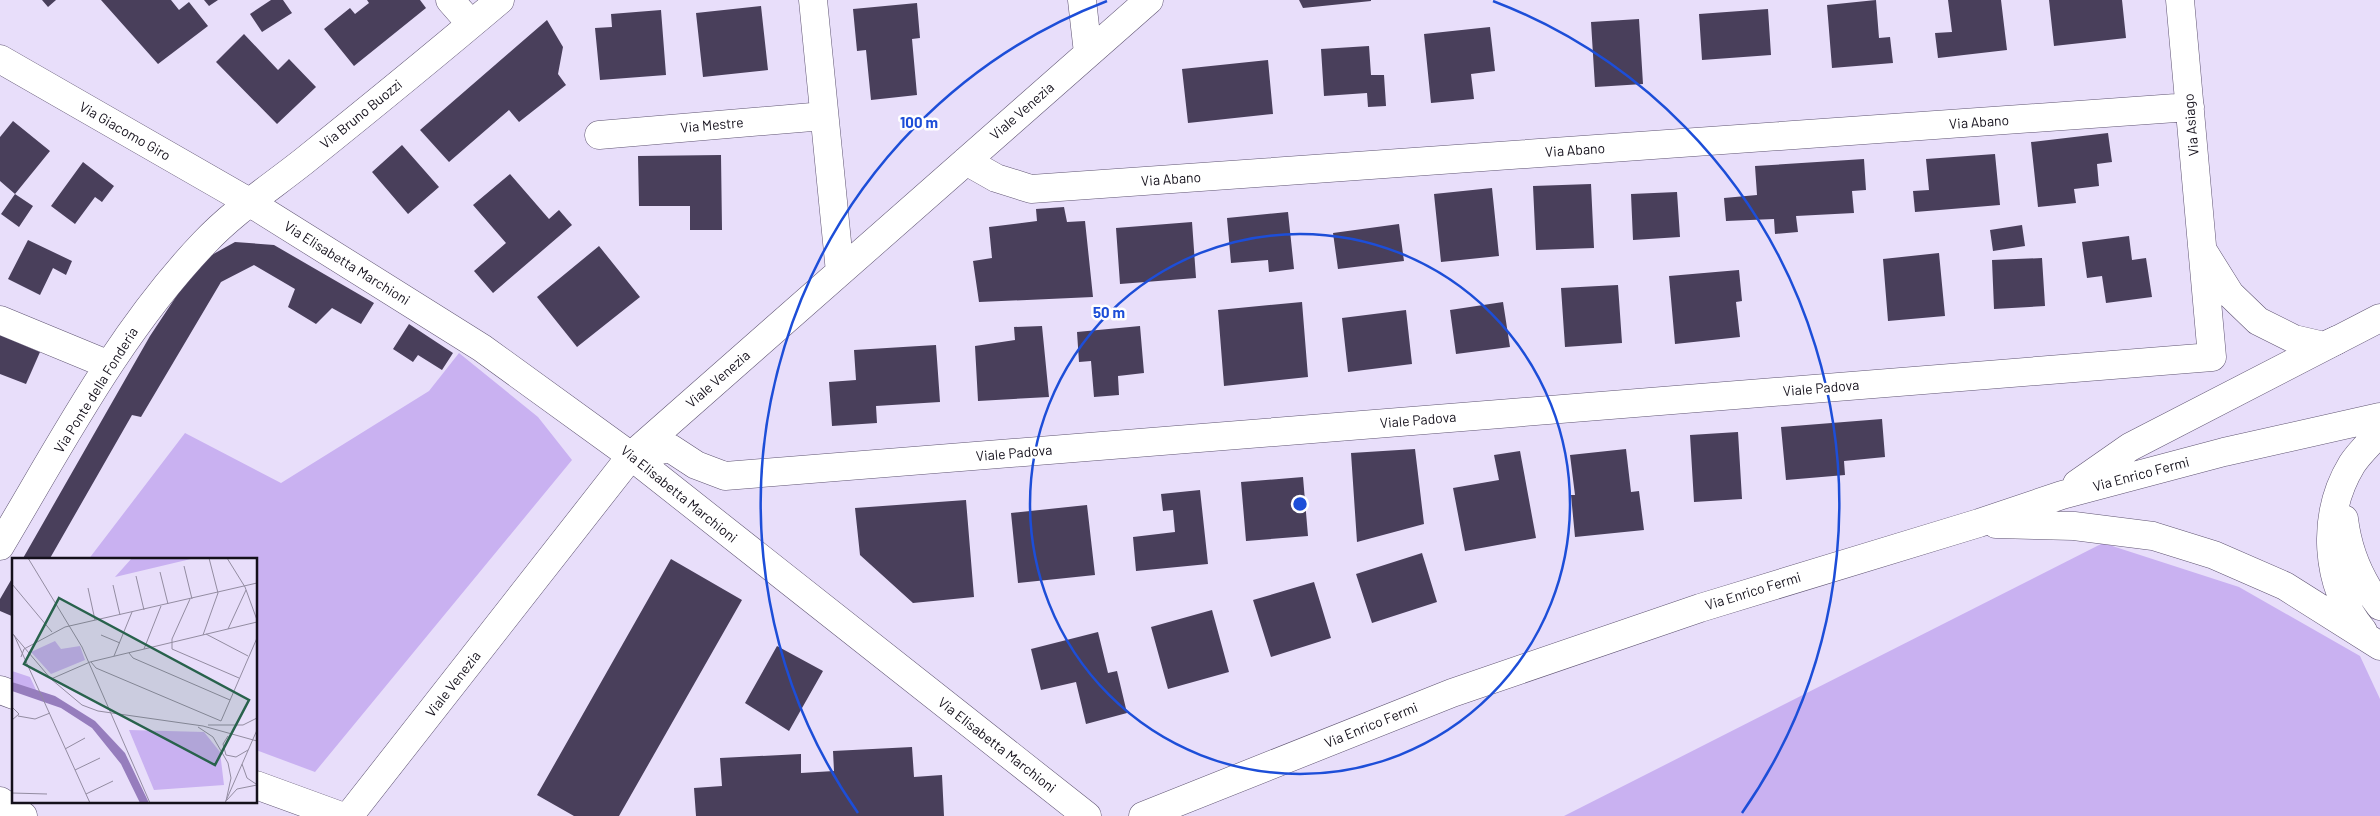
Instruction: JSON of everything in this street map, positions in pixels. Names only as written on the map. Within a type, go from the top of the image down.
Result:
[{"type":"street","points":[[450,0],[471,24]]},
{"type":"street","name":"Via Bruno Buozzi","points":[[249,202],[286,175],[500,0]]},
{"type":"street","points":[[813,0],[840,272]]},
{"type":"street","points":[[1082,0],[1088,53]]},
{"type":"street","name":"Viale Venezia","points":[[348,816],[631,456],[1149,0]]},
{"type":"street","name":"Via Asiago","points":[[2180,0],[2212,357]]},
{"type":"street","name":"Via Giacomo Giro","points":[[0,59],[249,202]]},
{"type":"street","name":"Via Abano","points":[[966,161],[996,178],[1031,189],[2190,107]]},
{"type":"street","name":"Via Mestre","points":[[599,135],[824,116]]},
{"type":"street","name":"Via Ponte della Fonderia","points":[[0,546],[109,365],[151,306],[204,243],[249,202]]},
{"type":"street","name":"Via Elisabetta Marchioni","points":[[249,202],[482,348],[631,456],[1087,816]]},
{"type":"street","name":"Via Asiago","points":[[2202,250],[2230,294],[2258,321],[2294,339],[2324,346],[2337,340]]},
{"type":"street","points":[[2062,495],[2130,447],[2380,318]]},
{"type":"street","points":[[0,320],[109,365]]},
{"type":"street","name":"Viale Padova","points":[[631,456],[670,448],[696,465],[725,476],[2212,357]]},
{"type":"street","name":"Via Enrico Fermi","points":[[1143,816],[1452,692],[1700,608],[1979,523],[2062,495],[2224,452],[2380,417]]},
{"type":"street","points":[[2376,644],[2357,623],[2343,601],[2332,560],[2331,529],[2338,493],[2353,464],[2380,432]]},
{"type":"street","points":[[2353,464],[2345,492],[2344,520],[2348,545],[2355,568],[2380,606]]},
{"type":"street","points":[[725,476],[716,488],[716,504],[725,531]]},
{"type":"street","points":[[1979,523],[2074,526],[2162,539],[2214,555],[2285,586],[2376,644]]},
{"type":"street","points":[[0,690],[12,694]]},
{"type":"street","points":[[258,786],[341,816]]},
{"type":"street","points":[[0,801],[22,816]]},
{"type":"shaded area","points":[[459,353],[538,417],[572,460],[315,772],[258,751],[258,558],[90,558],[185,433],[281,483],[429,391]]},
{"type":"shaded area","points":[[2103,543],[2239,587],[2360,656],[2380,699],[2380,816],[1564,816]]},
{"type":"building","points":[[42,0],[56,0],[48,7]]},
{"type":"building","points":[[101,0],[171,0],[179,10],[189,2],[208,26],[158,64]]},
{"type":"building","points":[[204,0],[218,0],[209,6]]},
{"type":"building","points":[[271,0],[283,0],[292,13],[262,32],[250,14]]},
{"type":"building","points":[[367,0],[420,0],[426,8],[354,66],[324,29],[350,8],[355,14],[369,3]]},
{"type":"building","points":[[1299,0],[1371,0],[1371,1],[1303,8]]},
{"type":"building","points":[[1876,0],[1879,38],[1890,37],[1893,63],[1832,68],[1827,5]]},
{"type":"building","points":[[1948,0],[2001,0],[2007,50],[1938,58],[1935,33],[1952,32]]},
{"type":"building","points":[[2049,0],[2122,0],[2126,38],[2054,46]]},
{"type":"building","points":[[917,3],[920,38],[912,39],[917,95],[871,100],[866,50],[857,51],[853,9]]},
{"type":"building","points":[[761,6],[768,70],[703,77],[696,13]]},
{"type":"building","points":[[1768,9],[1771,55],[1702,60],[1699,14]]},
{"type":"building","points":[[661,10],[666,75],[600,80],[595,28],[612,27],[611,14]]},
{"type":"building","points":[[1639,19],[1643,84],[1595,87],[1591,22]]},
{"type":"building","points":[[547,20],[563,47],[558,74],[566,85],[519,122],[509,110],[449,162],[420,130]]},
{"type":"building","points":[[1490,27],[1495,71],[1471,74],[1474,99],[1431,103],[1424,34]]},
{"type":"building","points":[[244,34],[278,70],[289,59],[316,87],[277,124],[216,62]]},
{"type":"building","points":[[1369,46],[1371,75],[1384,75],[1386,106],[1368,107],[1367,93],[1324,96],[1321,49]]},
{"type":"building","points":[[1268,60],[1273,114],[1188,123],[1182,69]]},
{"type":"building","points":[[13,121],[50,151],[15,194],[0,181],[0,137]]},
{"type":"building","points":[[2108,133],[2112,162],[2097,164],[2099,186],[2074,189],[2076,203],[2038,207],[2031,142]]},
{"type":"building","points":[[402,145],[439,187],[408,214],[372,172]]},
{"type":"building","points":[[1995,154],[2000,205],[1915,212],[1913,191],[1929,190],[1926,159]]},
{"type":"building","points":[[721,155],[722,230],[690,230],[690,206],[639,206],[638,156]]},
{"type":"building","points":[[1864,159],[1866,190],[1852,191],[1854,213],[1796,216],[1798,232],[1775,234],[1774,219],[1726,221],[1724,198],[1757,195],[1755,166]]},
{"type":"building","points":[[83,162],[114,186],[102,202],[95,197],[75,224],[51,206]]},
{"type":"building","points":[[510,174],[549,219],[559,210],[572,225],[493,293],[474,271],[506,243],[473,205]]},
{"type":"building","points":[[1591,184],[1594,248],[1536,250],[1533,186]]},
{"type":"building","points":[[1492,188],[1499,256],[1441,262],[1434,194]]},
{"type":"building","points":[[1677,192],[1680,237],[1633,240],[1631,194]]},
{"type":"building","points":[[15,194],[33,206],[19,227],[1,214]]},
{"type":"building","points":[[1064,207],[1067,222],[1085,221],[1093,297],[979,302],[973,261],[992,258],[989,227],[1037,221],[1036,209]]},
{"type":"building","points":[[1288,212],[1294,269],[1269,272],[1268,260],[1231,263],[1227,218]]},
{"type":"building","points":[[1192,222],[1196,278],[1120,284],[1116,228]]},
{"type":"building","points":[[1399,224],[1404,261],[1338,269],[1333,233]]},
{"type":"building","points":[[2022,225],[2025,246],[1993,251],[1990,230]]},
{"type":"building","points":[[2129,236],[2132,260],[2146,258],[2152,297],[2106,303],[2102,276],[2087,278],[2082,242]]},
{"type":"building","points":[[28,240],[72,261],[66,275],[53,268],[40,295],[8,279]]},
{"type":"building","points":[[235,242],[274,245],[374,303],[361,324],[332,308],[316,324],[288,307],[295,289],[254,265],[221,282],[141,417],[132,415],[50,558],[23,558],[150,336],[199,262]]},
{"type":"building","points":[[599,246],[640,297],[577,347],[537,297]]},
{"type":"building","points":[[1939,253],[1945,316],[1888,321],[1883,259]]},
{"type":"building","points":[[2042,258],[2045,306],[1994,309],[1992,260]]},
{"type":"building","points":[[1739,270],[1742,301],[1736,302],[1740,337],[1675,344],[1669,276]]},
{"type":"building","points":[[1618,285],[1622,343],[1565,347],[1561,288]]},
{"type":"building","points":[[1302,302],[1308,377],[1224,386],[1218,310]]},
{"type":"building","points":[[1503,302],[1510,347],[1456,354],[1450,310]]},
{"type":"building","points":[[1406,310],[1412,364],[1348,372],[1342,318]]},
{"type":"building","points":[[409,324],[453,353],[442,370],[418,355],[413,362],[393,349]]},
{"type":"building","points":[[1042,326],[1049,397],[978,401],[975,346],[1015,340],[1014,327]]},
{"type":"building","points":[[1140,326],[1144,373],[1118,376],[1119,395],[1094,397],[1091,361],[1079,362],[1077,332]]},
{"type":"building","points":[[0,335],[40,352],[26,384],[0,374]]},
{"type":"building","points":[[936,345],[940,402],[876,406],[877,423],[832,426],[829,382],[856,380],[854,350]]},
{"type":"building","points":[[1882,419],[1885,457],[1844,461],[1845,475],[1786,480],[1781,427]]},
{"type":"building","points":[[1738,432],[1742,499],[1694,502],[1690,435]]},
{"type":"building","points":[[1415,449],[1424,524],[1357,542],[1351,453]]},
{"type":"building","points":[[1626,449],[1631,492],[1639,491],[1644,530],[1575,537],[1571,495],[1575,495],[1570,455]]},
{"type":"building","points":[[1520,451],[1536,538],[1465,551],[1453,488],[1499,480],[1494,455]]},
{"type":"building","points":[[1303,477],[1308,536],[1246,541],[1241,482]]},
{"type":"building","points":[[1200,490],[1208,564],[1136,571],[1133,537],[1175,532],[1173,510],[1163,511],[1161,494]]},
{"type":"building","points":[[966,500],[974,597],[913,603],[860,555],[855,508]]},
{"type":"building","points":[[1087,505],[1095,575],[1018,583],[1011,513]]},
{"type":"building","points":[[1422,553],[1437,602],[1372,623],[1356,574]]},
{"type":"building","points":[[671,559],[742,600],[619,816],[574,816],[537,795]]},
{"type":"building","points":[[12,578],[12,616],[0,611],[0,599]]},
{"type":"building","points":[[1314,582],[1331,638],[1271,657],[1253,600]]},
{"type":"building","points":[[1212,610],[1229,672],[1168,689],[1151,627]]},
{"type":"building","points":[[1098,632],[1108,673],[1117,671],[1127,713],[1086,724],[1076,682],[1041,690],[1031,649]]},
{"type":"building","points":[[777,646],[823,671],[789,731],[745,703]]},
{"type":"building","points":[[912,747],[914,777],[942,775],[944,816],[696,816],[694,788],[722,786],[720,758],[801,754],[801,773],[834,771],[833,751]]}]
